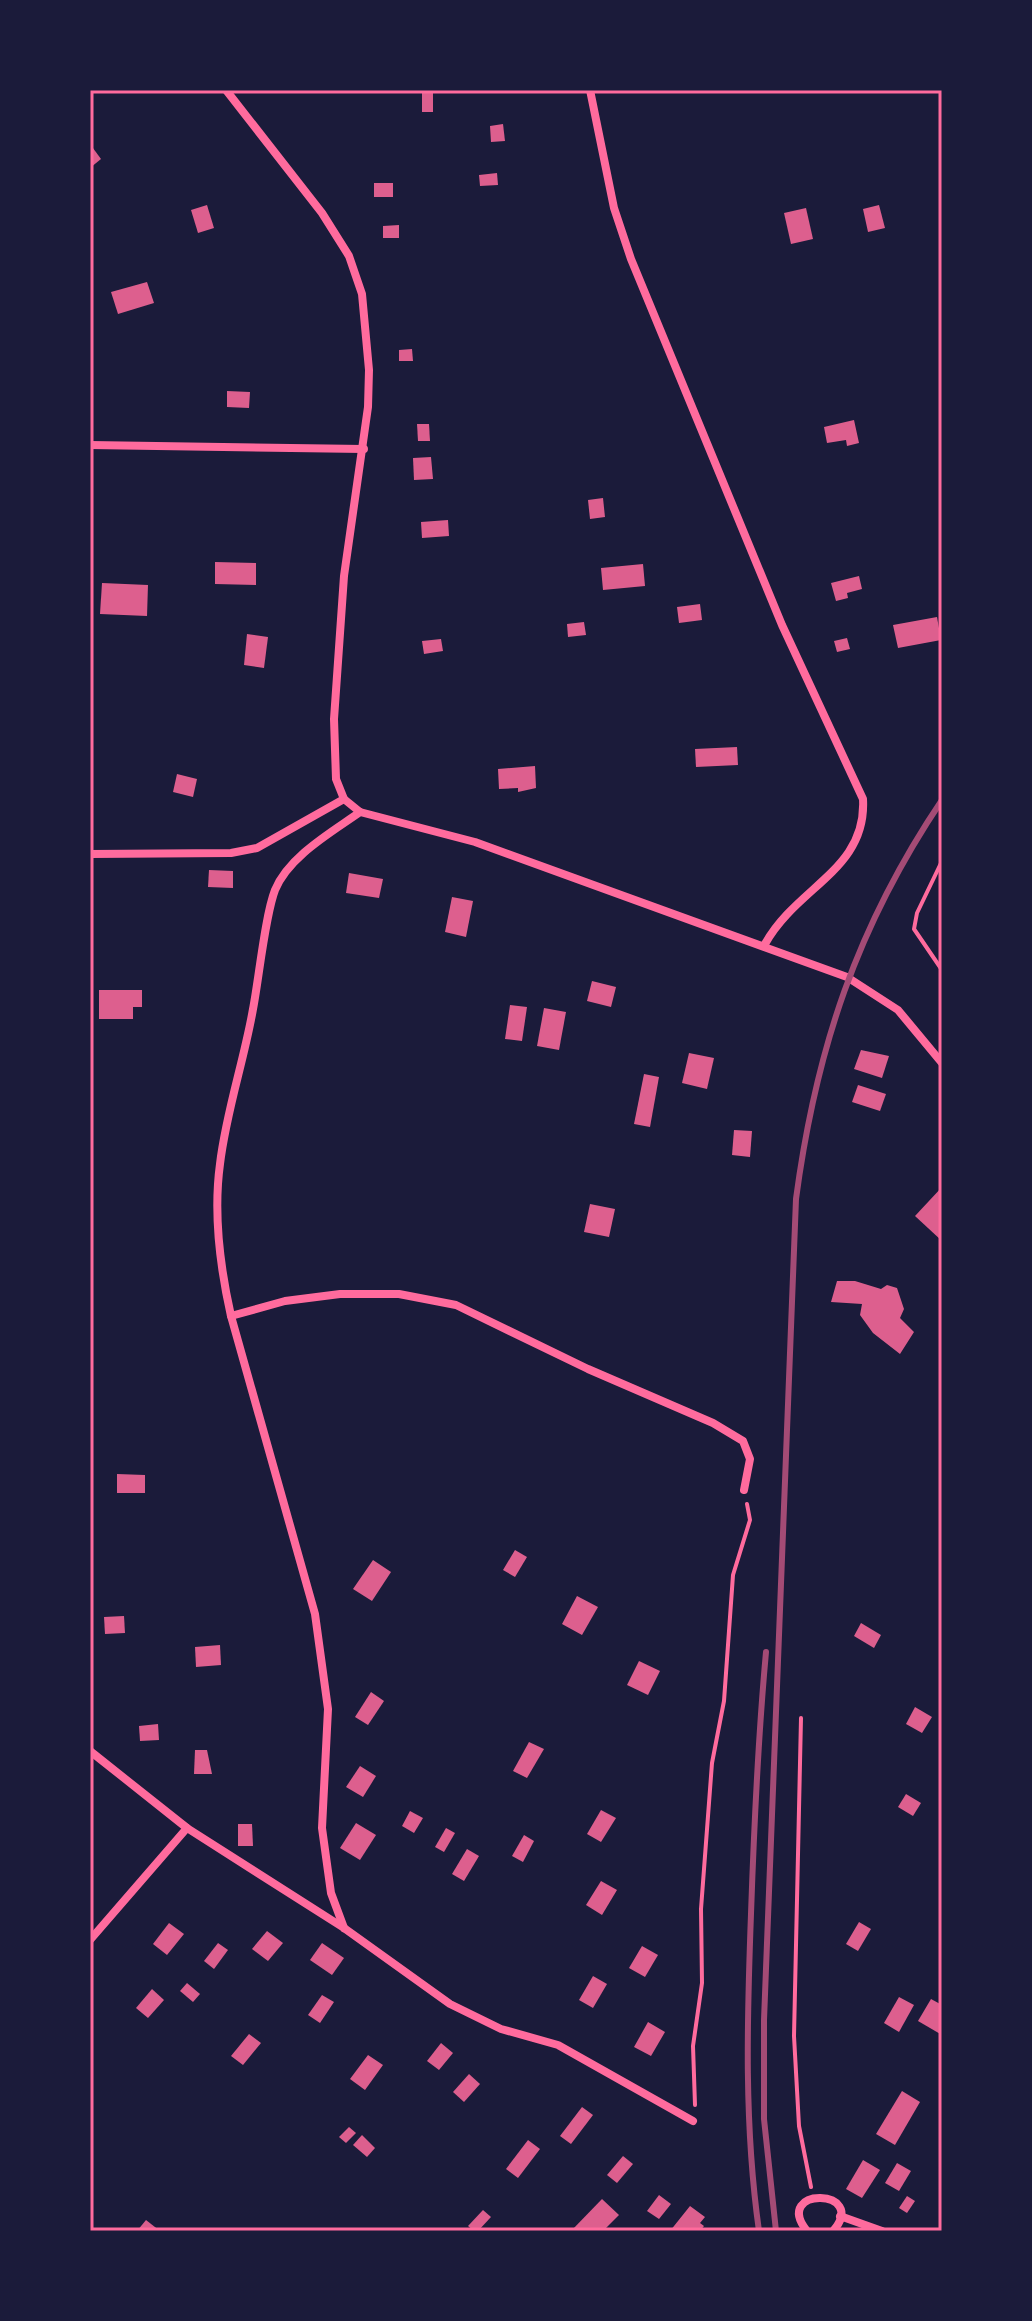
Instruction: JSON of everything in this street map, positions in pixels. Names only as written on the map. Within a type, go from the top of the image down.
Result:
[{"type":"street","points":[[226,90],[322,213],[349,256],[362,294],[369,370],[364,449],[350,527],[338,642],[333,753],[336,779],[344,799],[360,812],[475,842],[765,944],[847,977],[898,1010],[942,1063]]},
{"type":"street","points":[[590,90],[614,208],[631,259],[782,625],[863,799],[864,817],[857,840],[846,859],[791,907],[765,944]]},
{"type":"street","points":[[90,445],[364,449]]},
{"type":"street","points":[[90,854],[231,853],[257,848],[344,799]]},
{"type":"street","points":[[344,1928],[331,1893],[323,1840],[328,1709],[315,1614],[221,1274],[217,1195],[220,1163],[276,889],[291,867],[311,848],[360,812]]},
{"type":"street","points":[[231,1316],[285,1301],[340,1294],[399,1294],[456,1305],[588,1369],[713,1423],[743,1441],[750,1459],[744,1490]]},
{"type":"street","points":[[90,1751],[187,1828],[344,1928],[450,2004],[501,2029],[558,2045],[693,2121]]},
{"type":"street","points":[[90,1940],[187,1828]]},
{"type":"street","points":[[807,2231],[802,2223],[801,2211],[813,2197],[832,2200],[840,2216],[882,2231]]},
{"type":"street","points":[[833,2231],[840,2216]]},
{"type":"path","points":[[942,861],[917,913],[914,929],[942,970]]},
{"type":"path","points":[[693,2121],[693,2046],[702,1983],[701,1909],[711,1777],[724,1701],[733,1575],[750,1520],[744,1490]]},
{"type":"path","points":[[801,1718],[795,2080],[799,2126],[813,2197]]},
{"type":"building","points":[[422,93],[433,93],[433,112],[422,112]]},
{"type":"building","points":[[503,124],[505,141],[491,142],[490,126]]},
{"type":"building","points":[[90,144],[101,159],[90,168]]},
{"type":"building","points":[[497,173],[498,185],[480,186],[479,175]]},
{"type":"building","points":[[374,183],[393,183],[393,197],[374,197]]},
{"type":"building","points":[[207,205],[214,228],[198,233],[191,210]]},
{"type":"building","points":[[879,205],[885,228],[868,232],[863,209]]},
{"type":"building","points":[[806,208],[813,239],[791,244],[784,213]]},
{"type":"building","points":[[399,225],[399,238],[383,238],[383,226]]},
{"type":"building","points":[[147,282],[154,303],[118,314],[111,292]]},
{"type":"building","points":[[412,349],[413,361],[399,361],[399,350]]},
{"type":"building","points":[[227,391],[250,392],[249,408],[227,407]]},
{"type":"building","points":[[854,420],[859,443],[847,446],[846,440],[827,443],[824,427]]},
{"type":"building","points":[[417,424],[429,424],[430,441],[418,441]]},
{"type":"building","points":[[431,457],[433,479],[414,480],[413,458]]},
{"type":"building","points":[[603,498],[605,517],[590,519],[588,500]]},
{"type":"building","points":[[448,520],[449,536],[422,538],[421,522]]},
{"type":"building","points":[[215,562],[256,563],[256,585],[215,584]]},
{"type":"building","points":[[643,564],[645,586],[603,590],[601,568]]},
{"type":"building","points":[[859,576],[862,589],[847,593],[848,598],[836,601],[831,583]]},
{"type":"building","points":[[102,583],[148,585],[147,616],[100,614]]},
{"type":"building","points":[[700,604],[702,620],[679,623],[677,607]]},
{"type":"building","points":[[937,617],[941,640],[898,648],[893,625]]},
{"type":"building","points":[[584,622],[586,635],[568,637],[567,624]]},
{"type":"building","points":[[247,634],[268,637],[264,668],[244,665]]},
{"type":"building","points":[[847,638],[850,649],[837,652],[834,641]]},
{"type":"building","points":[[441,639],[443,651],[424,654],[422,641]]},
{"type":"building","points":[[737,747],[738,765],[696,767],[695,749]]},
{"type":"building","points":[[535,766],[536,788],[518,792],[518,788],[499,789],[498,769]]},
{"type":"building","points":[[177,774],[197,779],[193,797],[173,792]]},
{"type":"building","points":[[209,870],[233,871],[233,888],[208,887]]},
{"type":"building","points":[[349,873],[383,879],[379,898],[346,893]]},
{"type":"building","points":[[452,897],[473,901],[466,937],[445,932]]},
{"type":"building","points":[[592,981],[616,987],[611,1007],[587,1001]]},
{"type":"building","points":[[99,990],[142,990],[142,1007],[133,1007],[133,1019],[99,1019]]},
{"type":"building","points":[[510,1005],[527,1007],[522,1041],[505,1039]]},
{"type":"building","points":[[544,1008],[566,1012],[559,1050],[537,1046]]},
{"type":"building","points":[[861,1050],[889,1056],[882,1078],[854,1069]]},
{"type":"building","points":[[689,1053],[714,1058],[707,1089],[682,1083]]},
{"type":"building","points":[[644,1074],[659,1077],[650,1127],[634,1124]]},
{"type":"building","points":[[858,1085],[886,1094],[880,1111],[852,1102]]},
{"type":"building","points":[[734,1130],[752,1131],[750,1157],[732,1155]]},
{"type":"building","points":[[942,1187],[942,1241],[915,1216]]},
{"type":"building","points":[[590,1204],[615,1209],[609,1237],[584,1232]]},
{"type":"building","points":[[837,1281],[855,1281],[881,1289],[887,1285],[897,1288],[904,1309],[900,1318],[914,1332],[900,1354],[873,1333],[860,1315],[862,1304],[831,1302]]},
{"type":"building","points":[[117,1474],[145,1475],[145,1493],[117,1493]]},
{"type":"building","points":[[515,1550],[527,1557],[515,1577],[503,1570]]},
{"type":"building","points":[[373,1560],[391,1572],[372,1601],[353,1589]]},
{"type":"building","points":[[577,1596],[598,1607],[582,1635],[562,1624]]},
{"type":"building","points":[[124,1616],[125,1633],[105,1634],[104,1617]]},
{"type":"building","points":[[861,1623],[881,1635],[874,1648],[854,1636]]},
{"type":"building","points":[[220,1645],[221,1665],[196,1667],[195,1647]]},
{"type":"building","points":[[639,1661],[660,1671],[648,1695],[627,1685]]},
{"type":"building","points":[[371,1692],[384,1701],[368,1725],[355,1717]]},
{"type":"building","points":[[915,1707],[932,1717],[922,1733],[906,1724]]},
{"type":"building","points":[[158,1724],[159,1740],[140,1741],[139,1726]]},
{"type":"building","points":[[529,1742],[544,1749],[527,1778],[513,1771]]},
{"type":"building","points":[[195,1750],[207,1750],[212,1774],[194,1774]]},
{"type":"building","points":[[360,1766],[376,1776],[363,1797],[346,1787]]},
{"type":"building","points":[[906,1794],[921,1803],[913,1816],[898,1807]]},
{"type":"building","points":[[601,1810],[616,1818],[601,1842],[587,1834]]},
{"type":"building","points":[[410,1811],[423,1818],[414,1833],[402,1826]]},
{"type":"building","points":[[356,1823],[376,1835],[360,1860],[340,1848]]},
{"type":"building","points":[[238,1824],[252,1824],[253,1846],[238,1846]]},
{"type":"building","points":[[446,1828],[455,1833],[444,1852],[435,1847]]},
{"type":"building","points":[[524,1835],[534,1841],[523,1862],[512,1856]]},
{"type":"building","points":[[467,1849],[479,1856],[464,1881],[452,1874]]},
{"type":"building","points":[[601,1881],[617,1890],[602,1915],[586,1905]]},
{"type":"building","points":[[859,1922],[871,1929],[858,1951],[846,1944]]},
{"type":"building","points":[[169,1923],[184,1934],[167,1955],[153,1944]]},
{"type":"building","points":[[267,1931],[283,1943],[268,1961],[252,1949]]},
{"type":"building","points":[[218,1943],[228,1950],[214,1969],[204,1961]]},
{"type":"building","points":[[322,1943],[344,1958],[332,1975],[310,1960]]},
{"type":"building","points":[[642,1946],[658,1955],[645,1977],[629,1968]]},
{"type":"building","points":[[593,1976],[607,1984],[593,2008],[579,2000]]},
{"type":"building","points":[[187,1983],[200,1994],[193,2002],[180,1991]]},
{"type":"building","points":[[152,1989],[164,2000],[148,2018],[136,2008]]},
{"type":"building","points":[[322,1995],[334,2002],[320,2023],[308,2015]]},
{"type":"building","points":[[899,1997],[914,2005],[899,2032],[884,2023]]},
{"type":"building","points":[[931,1999],[942,2005],[942,2035],[918,2021]]},
{"type":"building","points":[[648,2022],[665,2032],[651,2056],[634,2047]]},
{"type":"building","points":[[249,2034],[261,2043],[243,2065],[231,2056]]},
{"type":"building","points":[[441,2043],[453,2053],[439,2070],[427,2061]]},
{"type":"building","points":[[368,2055],[383,2065],[365,2090],[350,2079]]},
{"type":"building","points":[[469,2074],[480,2084],[464,2102],[453,2092]]},
{"type":"building","points":[[902,2091],[920,2102],[895,2145],[876,2134]]},
{"type":"building","points":[[582,2107],[593,2115],[571,2144],[560,2136]]},
{"type":"building","points":[[349,2127],[356,2133],[346,2143],[339,2137]]},
{"type":"building","points":[[362,2135],[375,2148],[367,2157],[353,2145]]},
{"type":"building","points":[[528,2140],[540,2149],[518,2178],[506,2169]]},
{"type":"building","points":[[623,2156],[633,2164],[617,2183],[607,2175]]},
{"type":"building","points":[[863,2160],[880,2170],[862,2198],[846,2189]]},
{"type":"building","points":[[897,2163],[911,2171],[899,2191],[885,2183]]},
{"type":"building","points":[[659,2195],[671,2204],[659,2219],[647,2211]]},
{"type":"building","points":[[907,2196],[915,2201],[907,2213],[899,2208]]},
{"type":"building","points":[[602,2199],[619,2215],[603,2231],[571,2231]]},
{"type":"building","points":[[690,2206],[705,2217],[700,2223],[704,2226],[700,2231],[670,2231]]},
{"type":"building","points":[[483,2210],[491,2217],[478,2231],[474,2231],[468,2226]]},
{"type":"building","points":[[146,2220],[160,2231],[137,2231]]},
{"type":"railway","points":[[776,2231],[764,2119],[764,2020],[796,1199],[815,1091],[845,990],[886,894],[942,800]]},
{"type":"railway","points":[[759,2231],[751,2152],[748,2033],[755,1816],[766,1652]]}]
